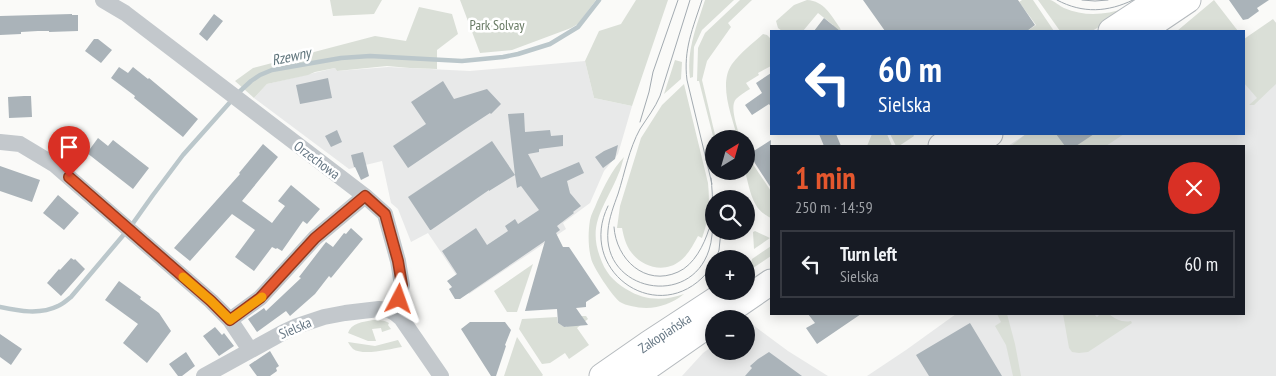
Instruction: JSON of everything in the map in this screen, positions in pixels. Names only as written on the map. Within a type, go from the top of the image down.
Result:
[{"type":"main road","points":[[1113,30],[1158,0]]},
{"type":"main road","points":[[1143,30],[1188,0]]},
{"type":"main road","points":[[957,140],[984,135]]},
{"type":"main road","points":[[755,274],[770,264]]},
{"type":"main road","name":"Zakopiańska","points":[[730,310],[770,283]]},
{"type":"main road","name":"Zakopiańska","points":[[602,376],[715,300]]},
{"type":"main road","name":"Zakopiańska","points":[[635,376],[705,327]]},
{"type":"street","name":"Orzechowa","points":[[102,0],[124,13],[365,196],[385,214],[398,261],[402,285],[395,313]]},
{"type":"street","points":[[0,142],[20,144],[55,165],[211,301],[230,320],[250,350]]},
{"type":"street","points":[[230,320],[260,298],[315,238],[365,196]]},
{"type":"street","name":"Sielska","points":[[204,376],[284,332],[324,317],[345,312],[379,309],[395,313]]},
{"type":"street","points":[[395,313],[401,318],[441,376]]},
{"type":"shaded area","points":[[1276,22],[1276,376],[867,376],[955,315],[1245,315],[1245,145],[1010,145],[1024,135],[1245,135],[1245,44]]},
{"type":"shaded area","points":[[585,61],[594,98],[632,106],[618,154],[604,171],[590,203],[563,223],[566,229],[469,294],[428,233],[411,242],[398,209],[391,203],[382,161],[349,169],[254,98],[267,84],[335,68],[337,71],[388,67],[470,71]]},
{"type":"shaded area","points":[[755,326],[788,351],[828,376],[682,376],[705,352],[705,360],[755,360]]},
{"type":"green space","points":[[330,0],[382,0],[374,14],[333,16]]},
{"type":"green space","name":"Park Solvay","points":[[460,0],[596,0],[578,24],[571,28],[512,50],[480,53]]},
{"type":"green space","points":[[636,0],[668,0],[632,106],[594,98],[585,61],[599,31],[621,24]]},
{"type":"green space","points":[[705,0],[734,0],[702,30],[694,47],[693,77],[690,78],[691,48]]},
{"type":"green space","points":[[740,0],[752,0],[728,23],[731,27],[707,61],[702,80],[714,130],[711,130],[699,81],[697,81],[698,48],[705,33]]},
{"type":"green space","points":[[807,0],[818,3],[830,14],[841,30],[830,30],[833,25],[818,13],[804,30],[781,30],[776,21],[794,5]]},
{"type":"green space","points":[[1022,0],[1033,0],[1053,30],[1028,30],[1036,25],[1019,2]]},
{"type":"green space","points":[[1038,0],[1054,1],[1064,8],[1087,14],[1110,12],[1126,8],[1114,18],[1094,30],[1059,30]]},
{"type":"green space","points":[[1214,0],[1237,30],[1178,30]]},
{"type":"green space","points":[[419,7],[452,14],[458,34],[437,50],[437,69],[387,66],[337,71],[335,68],[267,84],[254,98],[235,81],[253,68],[375,36],[406,41]]},
{"type":"green space","points":[[1273,19],[1276,23],[1276,84],[1254,105],[1249,105],[1257,98],[1245,84],[1245,38]]},
{"type":"green space","points":[[763,34],[770,38],[770,67],[746,83],[750,89],[736,99],[734,103],[733,107],[738,130],[735,130],[726,91],[728,72],[732,64]]},
{"type":"green space","points":[[675,60],[682,62],[681,79],[664,94]]},
{"type":"green space","points":[[684,84],[708,190],[705,190],[705,228],[702,238],[698,236],[690,250],[680,261],[673,265],[657,267],[649,266],[635,257],[625,241],[622,228],[617,228],[620,206],[641,138],[662,105]]},
{"type":"green space","points":[[872,135],[887,135],[892,145],[867,145]]},
{"type":"green space","points":[[890,135],[914,135],[900,145],[896,145]]},
{"type":"green space","points":[[1025,135],[1122,135],[1108,145],[1012,145]]},
{"type":"green space","points":[[624,157],[619,173],[600,214],[596,234],[597,245],[607,272],[617,283],[633,293],[655,299],[684,294],[672,302],[653,308],[627,305],[620,302],[595,268],[589,249],[591,216],[609,178]]},
{"type":"green space","points":[[755,167],[770,190],[770,217],[756,205],[755,190],[750,190],[747,180],[755,180]]},
{"type":"green space","points":[[755,231],[770,238],[754,249]]},
{"type":"green space","points":[[770,247],[770,257],[755,267],[755,257]]},
{"type":"green space","points":[[533,264],[517,312],[507,312],[494,291]]},
{"type":"green space","points":[[998,315],[1007,315],[1021,376],[1013,376],[1006,345],[995,326],[1001,322]]},
{"type":"green space","points":[[1063,315],[1095,315],[1097,317],[1099,315],[1111,315],[1119,320],[1131,321],[1132,323],[1088,352],[1072,352],[1069,348]]},
{"type":"green space","points":[[566,316],[586,316],[588,319],[577,328],[589,345],[569,359],[565,353],[550,363],[542,364],[519,329],[522,319],[557,317],[558,323],[567,327]]},
{"type":"green space","points":[[373,320],[389,323],[388,325],[391,329],[382,332],[381,328],[372,329],[376,341],[368,341],[348,333],[355,325]]},
{"type":"green space","points":[[517,337],[543,375],[542,376],[504,376]]},
{"type":"green space","points":[[398,340],[402,347],[370,352],[357,351],[348,342],[375,346]]},
{"type":"building","points":[[863,0],[1018,0],[1035,25],[1028,30],[884,30]]},
{"type":"building","points":[[1229,0],[1269,0],[1257,8],[1259,11],[1248,19],[1243,20]]},
{"type":"building","points":[[214,14],[223,21],[207,41],[199,34]]},
{"type":"building","points":[[78,15],[78,31],[38,31],[0,35],[0,16]]},
{"type":"building","points":[[824,18],[839,30],[815,30]]},
{"type":"building","points":[[94,39],[98,39],[112,50],[101,63],[85,51]]},
{"type":"building","points":[[119,67],[128,73],[133,67],[198,119],[183,137],[111,78]]},
{"type":"building","points":[[770,74],[770,106],[769,104],[752,115],[745,105],[762,93],[756,83]]},
{"type":"building","points":[[328,78],[332,98],[300,104],[296,85]]},
{"type":"building","points":[[443,81],[454,99],[487,89],[501,104],[491,114],[408,168],[393,146],[426,124],[411,102]]},
{"type":"building","points":[[31,96],[32,117],[9,118],[8,97]]},
{"type":"building","points":[[524,113],[525,132],[550,130],[551,136],[563,135],[563,146],[539,149],[539,152],[528,154],[541,178],[579,162],[584,173],[567,181],[570,193],[581,206],[557,226],[560,230],[556,233],[563,247],[569,247],[600,293],[586,302],[586,307],[576,308],[588,325],[564,327],[558,323],[557,309],[525,311],[545,241],[460,299],[455,299],[449,289],[452,287],[447,281],[457,274],[442,251],[476,228],[487,245],[508,231],[505,226],[515,219],[518,224],[539,210],[521,186],[517,188],[508,114]]},
{"type":"building","points":[[337,130],[342,142],[331,147],[325,136]]},
{"type":"building","points":[[819,135],[836,135],[841,145],[824,145]]},
{"type":"building","points":[[1057,135],[1092,135],[1078,145],[1064,145]]},
{"type":"building","points":[[98,138],[108,146],[113,140],[149,168],[133,189],[87,153]]},
{"type":"building","points":[[771,140],[770,145],[770,186],[755,163],[755,150]]},
{"type":"building","points":[[492,141],[515,175],[489,190],[431,230],[408,197]]},
{"type":"building","points":[[263,144],[278,157],[242,201],[272,223],[285,206],[278,201],[291,185],[320,209],[307,224],[303,221],[282,251],[272,247],[254,271],[235,257],[255,230],[232,214],[190,261],[174,248],[240,174]]},
{"type":"building","points":[[618,145],[615,159],[603,168],[595,157]]},
{"type":"building","points":[[363,152],[369,176],[361,180],[354,167],[351,155]]},
{"type":"building","points":[[0,166],[40,180],[32,202],[0,191]]},
{"type":"building","points":[[58,195],[79,213],[64,230],[43,213]]},
{"type":"building","points":[[351,228],[363,239],[331,278],[329,276],[315,294],[290,316],[286,311],[257,332],[248,319],[264,308],[266,311],[301,278],[299,277],[326,242],[333,247],[344,233],[346,234]]},
{"type":"building","points":[[71,258],[75,259],[85,269],[61,296],[47,283]]},
{"type":"building","points":[[119,281],[159,313],[171,331],[147,363],[123,343],[138,324],[105,300]]},
{"type":"building","points":[[809,315],[860,315],[817,344],[806,328],[815,323]]},
{"type":"building","points":[[470,322],[505,322],[511,330],[496,376],[491,376],[461,329]]},
{"type":"building","points":[[970,323],[1002,376],[929,376],[916,355]]},
{"type":"building","points":[[215,327],[222,335],[224,333],[234,346],[219,356],[203,336]]},
{"type":"building","points":[[0,334],[22,349],[11,365],[0,357]]},
{"type":"building","points":[[270,351],[279,366],[276,368],[277,371],[270,376],[257,376],[249,365]]},
{"type":"building","points":[[186,352],[195,366],[182,376],[178,376],[169,364]]},
{"type":"building","points":[[769,352],[802,376],[745,376],[752,368],[750,366]]},
{"type":"waterway","name":"Rzewny","points":[[237,94],[251,81],[272,70],[341,58],[370,56],[462,61],[518,54],[550,44],[578,27],[599,0]]},
{"type":"waterway","name":"Rzewny","points":[[131,226],[183,155],[232,100]]},
{"type":"waterway","name":"Rzewny","points":[[0,307],[22,311],[44,311],[62,304],[71,297],[126,232]]},
{"type":"tram line","points":[[640,122],[653,72],[678,0]]},
{"type":"tram line","points":[[690,0],[660,96],[633,144],[608,230],[610,251],[619,267],[632,279],[649,285],[667,286],[684,280],[699,269],[711,243],[713,225],[711,180]]},
{"type":"tram line","points":[[702,0],[690,39],[686,69],[712,184]]},
{"type":"tram line","points":[[1057,0],[1076,8],[1095,10],[1114,7],[1133,0]]},
{"type":"tram line","points":[[1082,0],[1108,0]]},
{"type":"tram line","points":[[608,206],[601,229],[603,250],[611,269],[625,283],[643,292],[662,295],[683,291],[705,275]]},
{"type":"tram line","points":[[614,227],[620,250],[626,259],[634,267],[654,276],[666,276],[684,269],[694,260],[705,239]]},
{"type":"tram line","points":[[719,250],[720,240]]},
{"type":"slow traffic","points":[[183,277],[230,320],[262,297]]},
{"type":"route","points":[[69,177],[211,301],[230,320],[260,298],[315,238],[365,196],[385,214],[398,261],[402,285],[399,299]]}]
